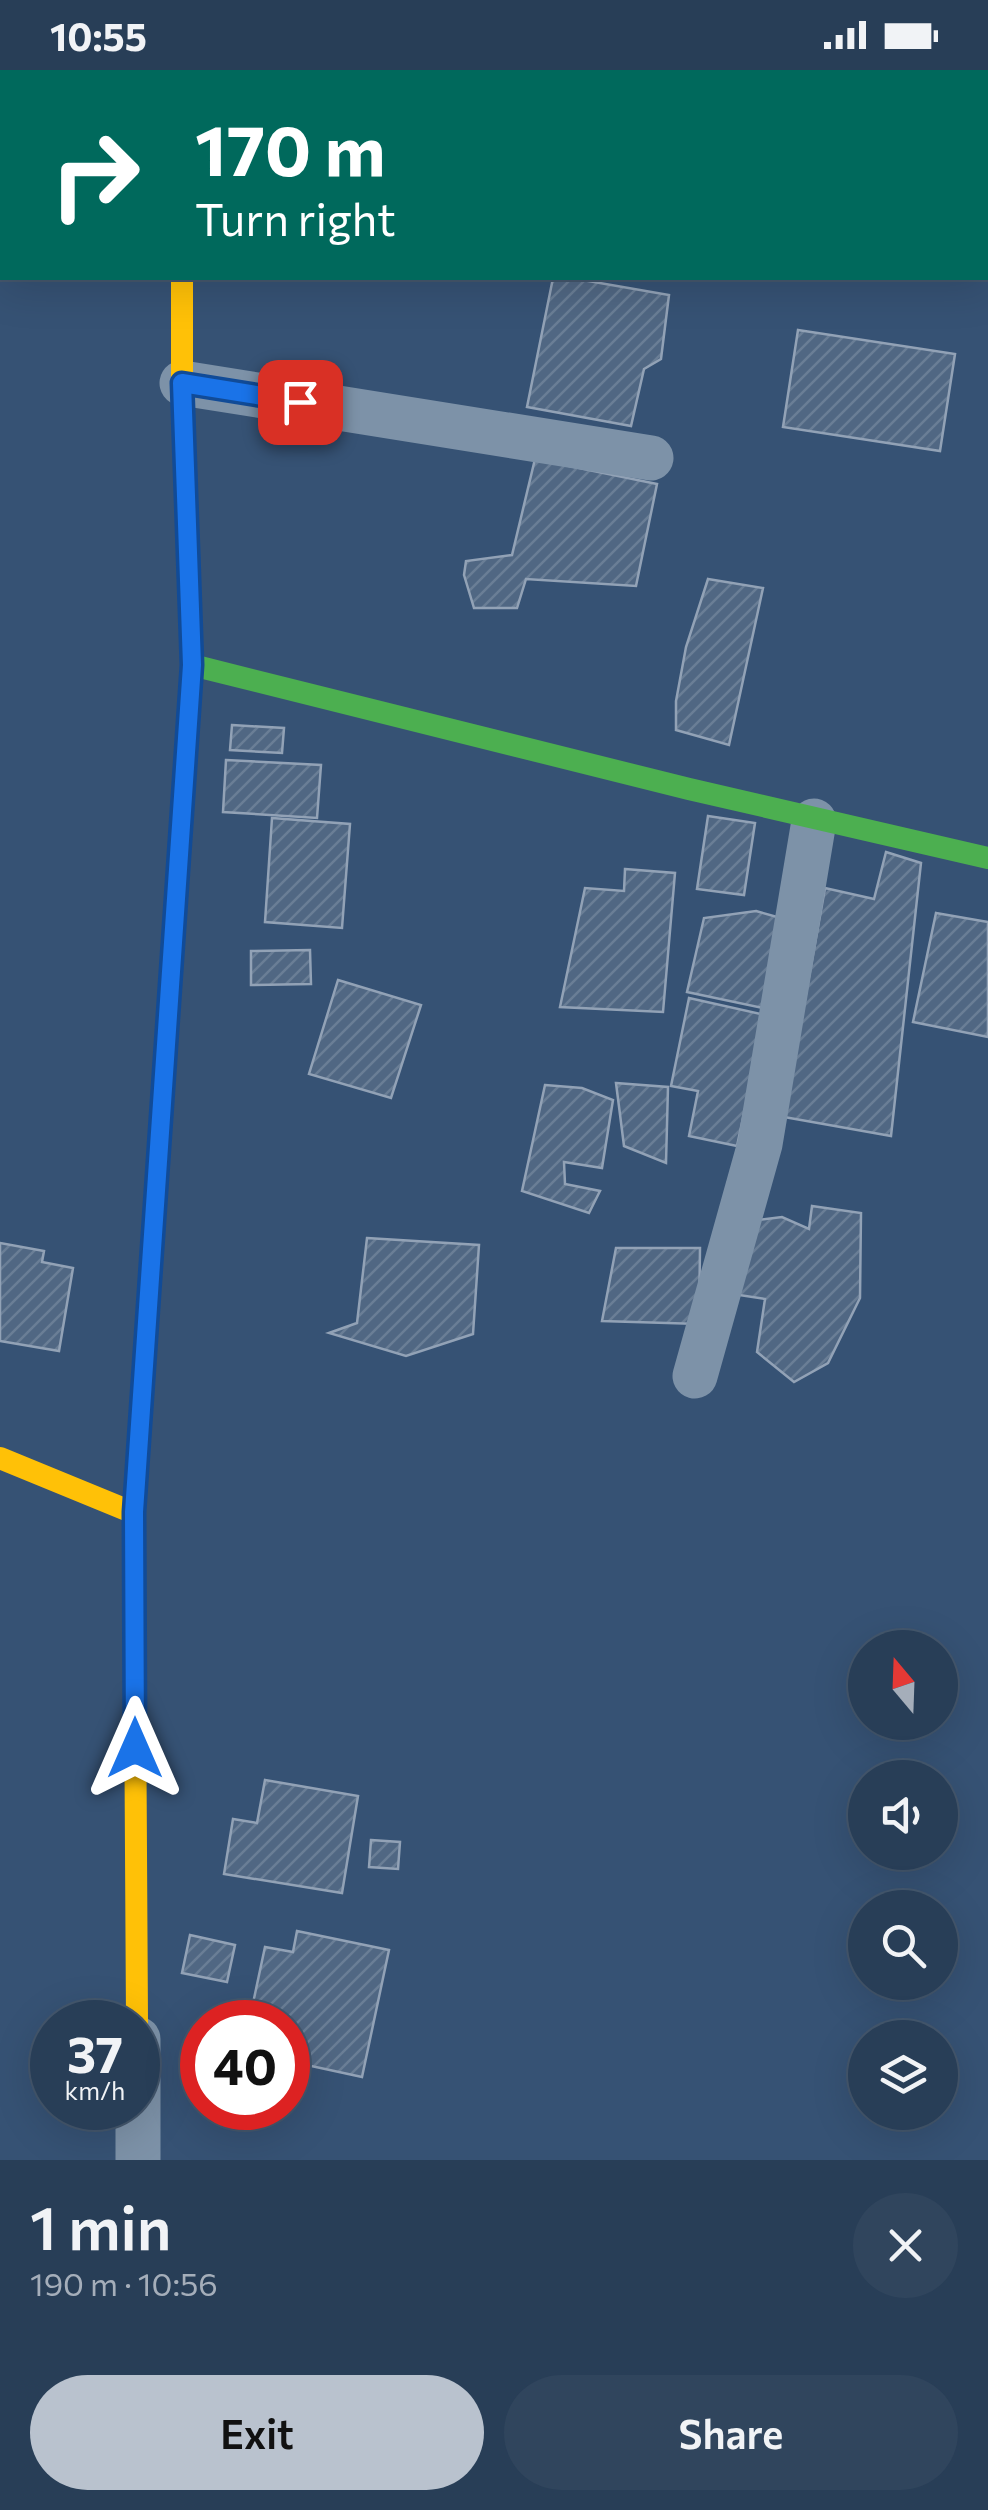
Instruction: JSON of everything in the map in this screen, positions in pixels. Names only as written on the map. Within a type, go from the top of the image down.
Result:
[{"type":"street","points":[[138,2000],[134,1512],[192,665],[182,280]]},
{"type":"street","points":[[184,383],[650,458]]},
{"type":"street","points":[[192,665],[814,821],[988,858]]},
{"type":"street","points":[[694,1376],[760,1144],[814,821]]},
{"type":"street","points":[[0,1458],[134,1512]]},
{"type":"street","points":[[138,2130],[138,2160]]},
{"type":"building","points":[[553,280],[583,280],[669,295],[661,359],[644,369],[631,426],[527,407]]},
{"type":"building","points":[[798,330],[955,354],[940,451],[783,427]]},
{"type":"building","points":[[535,459],[657,484],[636,586],[526,579],[517,608],[474,608],[464,575],[466,561],[512,555]]},
{"type":"building","points":[[708,579],[763,588],[729,745],[676,730],[676,701],[686,647]]},
{"type":"building","points":[[232,725],[284,728],[282,753],[230,750]]},
{"type":"building","points":[[226,760],[321,765],[317,818],[223,812]]},
{"type":"building","points":[[708,816],[755,823],[744,895],[697,889]]},
{"type":"building","points":[[272,818],[350,824],[342,928],[265,922]]},
{"type":"building","points":[[886,852],[921,863],[891,1136],[784,1117],[825,888],[874,899]]},
{"type":"building","points":[[625,869],[675,873],[663,1012],[560,1007],[585,888],[624,891]]},
{"type":"building","points":[[756,911],[784,919],[768,1009],[687,992],[704,918]]},
{"type":"building","points":[[936,913],[988,922],[988,1037],[913,1022]]},
{"type":"building","points":[[310,950],[311,984],[251,985],[251,951]]},
{"type":"building","points":[[338,980],[421,1005],[391,1098],[309,1074]]},
{"type":"building","points":[[689,998],[765,1015],[737,1146],[689,1136],[698,1091],[671,1086]]},
{"type":"building","points":[[616,1083],[668,1087],[666,1163],[624,1146]]},
{"type":"building","points":[[545,1085],[582,1088],[613,1100],[602,1168],[564,1162],[565,1184],[600,1191],[589,1213],[522,1191]]},
{"type":"building","points":[[812,1206],[861,1213],[860,1298],[828,1363],[794,1382],[757,1352],[765,1299],[739,1295],[750,1221],[782,1217],[809,1229]]},
{"type":"building","points":[[367,1238],[479,1245],[473,1334],[406,1356],[329,1333],[357,1323]]},
{"type":"building","points":[[0,1243],[44,1251],[42,1262],[73,1268],[59,1351],[0,1341]]},
{"type":"building","points":[[616,1248],[700,1248],[699,1324],[602,1321]]},
{"type":"building","points":[[265,1780],[358,1796],[342,1893],[224,1874],[233,1819],[257,1823]]},
{"type":"building","points":[[371,1840],[400,1842],[398,1869],[369,1867]]},
{"type":"building","points":[[297,1931],[389,1950],[362,2077],[310,2066],[310,2000],[254,2000],[265,1947],[293,1952]]},
{"type":"building","points":[[190,1935],[235,1945],[227,1982],[182,1973]]},
{"type":"traffic: fast","points":[[192,665],[689,789],[988,858]]},
{"type":"traffic: slow","points":[[182,280],[191,624]]},
{"type":"traffic: slow","points":[[137,2000],[134,1513],[155,1212]]},
{"type":"traffic: slow","points":[[0,1458],[134,1513]]},
{"type":"traffic: jam","points":[[155,1212],[192,665],[191,624]]},
{"type":"route","points":[[135,1748],[134,1512],[192,665],[182,383],[300,402]]}]
